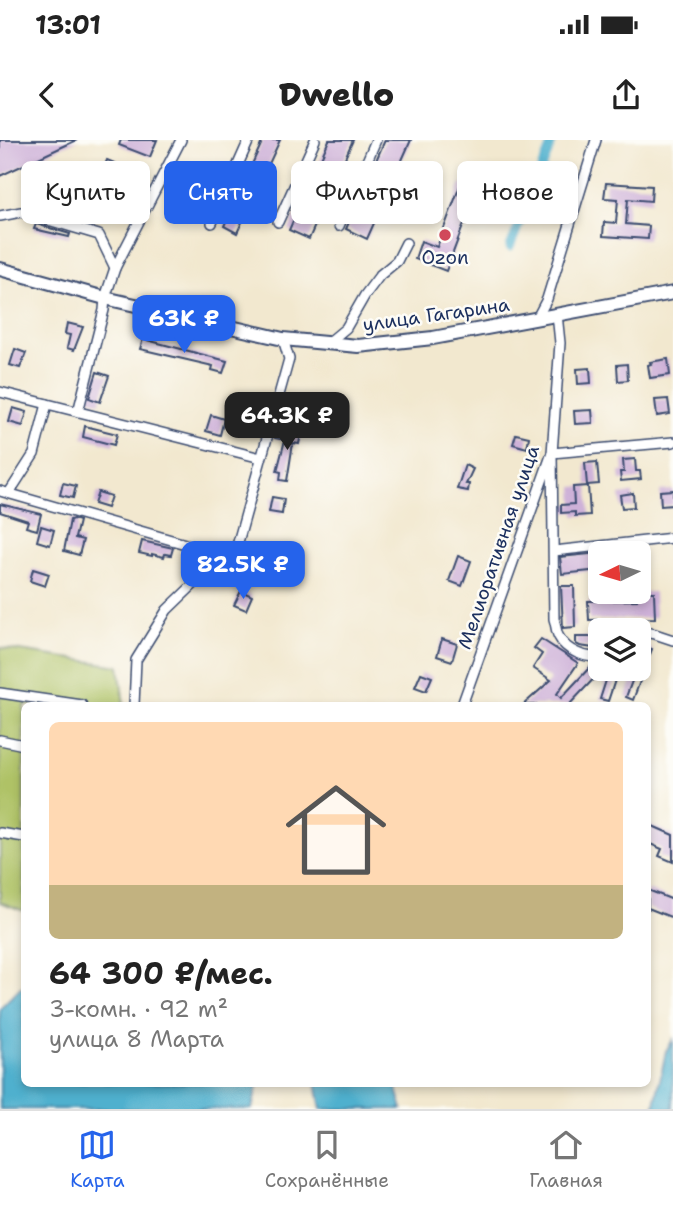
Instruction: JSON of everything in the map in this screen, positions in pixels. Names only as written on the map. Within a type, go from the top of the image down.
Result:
[{"type":"main road","name":"улица Гагарина","points":[[0,270],[105,298],[283,339],[358,346],[433,338],[673,293]]},
{"type":"street","points":[[78,412],[105,298],[115,268],[181,140]]},
{"type":"street","points":[[240,161],[249,140]]},
{"type":"street","points":[[278,222],[315,140]]},
{"type":"street","points":[[339,226],[376,140]]},
{"type":"street","points":[[537,318],[547,299],[596,140]]},
{"type":"street","points":[[0,216],[21,212],[99,236],[115,268]]},
{"type":"street","points":[[328,343],[346,328],[365,295],[380,275],[397,261],[406,243]]},
{"type":"street","name":"Мелиоративная улица","points":[[463,702],[552,453],[560,343],[557,314]]},
{"type":"street","points":[[47,404],[34,454],[5,492],[224,555],[235,553],[289,359],[283,339]]},
{"type":"street","points":[[0,392],[261,458]]},
{"type":"street","points":[[588,658],[573,650],[559,638],[554,619],[552,453],[673,442]]},
{"type":"street","points":[[554,551],[673,538]]},
{"type":"street","points":[[134,702],[136,660],[167,610],[224,555]]},
{"type":"street","points":[[651,634],[673,640]]},
{"type":"street","points":[[0,692],[63,702]]},
{"type":"street","points":[[0,740],[21,744]]},
{"type":"street","points":[[0,833],[21,836]]},
{"type":"green space","points":[[0,648],[119,666],[124,702],[21,702],[21,910],[0,902]]},
{"type":"water","points":[[21,987],[21,1087],[257,1087],[252,1109],[0,1109],[0,1008]]},
{"type":"water","points":[[673,1040],[673,1109],[654,1109],[666,1051]]},
{"type":"water","points":[[317,1087],[396,1087],[403,1109],[321,1109]]},
{"type":"building","points":[[0,140],[77,140],[32,161],[21,161],[21,166],[0,176]]},
{"type":"building","points":[[121,140],[157,140],[150,157],[119,145]]},
{"type":"building","points":[[263,140],[280,140],[270,161],[253,161]]},
{"type":"building","points":[[329,140],[353,140],[344,161],[320,161]]},
{"type":"building","points":[[385,140],[411,140],[402,161],[376,161]]},
{"type":"building","points":[[606,183],[652,186],[651,201],[628,199],[626,224],[649,226],[648,239],[603,236],[604,222],[616,223],[618,199],[604,198]]},
{"type":"building","points":[[457,194],[457,224],[464,224],[446,271],[415,259],[421,241],[437,247]]},
{"type":"building","points":[[36,224],[70,234],[69,237],[34,229]]},
{"type":"building","points":[[225,224],[241,224],[237,233],[224,226]]},
{"type":"building","points":[[292,224],[316,224],[309,239],[289,230]]},
{"type":"building","points":[[348,224],[374,224],[367,239],[346,229]]},
{"type":"building","points":[[67,323],[83,327],[74,350],[67,348],[70,335],[65,334]]},
{"type":"building","points":[[143,339],[227,361],[223,373],[212,370],[213,366],[140,349]]},
{"type":"building","points":[[15,349],[26,353],[20,368],[10,365]]},
{"type":"building","points":[[668,359],[670,375],[650,378],[650,362]]},
{"type":"building","points":[[627,364],[628,380],[618,381],[617,365]]},
{"type":"building","points":[[590,368],[591,383],[578,384],[577,369]]},
{"type":"building","points":[[97,372],[109,376],[100,402],[89,398]]},
{"type":"building","points":[[292,398],[300,401],[297,413],[283,409],[285,401],[291,403]]},
{"type":"building","points":[[668,399],[670,414],[657,416],[655,400]]},
{"type":"building","points":[[13,408],[27,412],[23,426],[9,422]]},
{"type":"building","points":[[592,410],[593,423],[575,424],[574,411]]},
{"type":"building","points":[[211,415],[224,419],[220,435],[206,431]]},
{"type":"building","points":[[85,426],[117,434],[114,445],[83,437]]},
{"type":"building","points":[[277,431],[301,434],[299,444],[293,443],[287,481],[280,480],[281,472],[277,471],[285,440],[275,438]]},
{"type":"building","points":[[516,434],[529,437],[527,448],[513,444]]},
{"type":"building","points":[[635,459],[636,471],[640,471],[641,479],[621,481],[620,472],[624,472],[623,460]]},
{"type":"building","points":[[597,462],[599,484],[587,485],[585,463]]},
{"type":"building","points":[[465,465],[473,469],[466,484],[469,484],[468,491],[457,489]]},
{"type":"building","points":[[63,483],[76,486],[73,498],[60,495]]},
{"type":"building","points":[[588,486],[590,515],[561,513],[561,505],[574,504],[573,487]]},
{"type":"building","points":[[673,490],[673,505],[661,506],[660,491]]},
{"type":"building","points":[[98,492],[111,496],[107,508],[94,504]]},
{"type":"building","points":[[633,493],[634,507],[622,508],[620,495]]},
{"type":"building","points":[[272,497],[284,499],[282,514],[269,512]]},
{"type":"building","points":[[0,504],[41,514],[37,530],[26,527],[28,521],[0,512]]},
{"type":"building","points":[[70,520],[79,521],[75,538],[83,540],[79,555],[64,551]]},
{"type":"building","points":[[41,526],[54,530],[50,545],[37,541]]},
{"type":"building","points":[[142,541],[173,548],[171,555],[165,554],[164,557],[139,553]]},
{"type":"building","points":[[588,554],[588,571],[562,574],[560,557]]},
{"type":"building","points":[[458,556],[471,561],[462,586],[449,581]]},
{"type":"building","points":[[33,569],[49,574],[45,586],[30,581]]},
{"type":"building","points":[[561,586],[574,586],[575,627],[563,628]]},
{"type":"building","points":[[241,591],[252,596],[246,610],[234,605]]},
{"type":"building","points":[[651,592],[654,592],[655,618],[589,618],[588,604],[651,604]]},
{"type":"building","points":[[576,637],[588,637],[588,647],[576,644]]},
{"type":"building","points":[[442,639],[457,644],[452,661],[437,656]]},
{"type":"building","points":[[541,639],[578,663],[557,694],[561,698],[588,669],[588,681],[592,681],[572,702],[526,702],[551,680],[533,668],[542,654],[534,648]]},
{"type":"building","points":[[421,673],[432,677],[426,691],[415,687]]},
{"type":"building","points":[[606,681],[615,681],[608,701],[600,699]]},
{"type":"building","points":[[632,681],[640,681],[633,700],[626,697]]},
{"type":"building","points":[[651,825],[673,835],[673,862],[659,856],[662,849],[651,844]]},
{"type":"building","points":[[651,891],[673,900],[673,918],[651,909]]},
{"type":"waterway","points":[[510,247],[553,140]]},
{"type":"place","name":"Ozon","points":[[445,235]]}]
